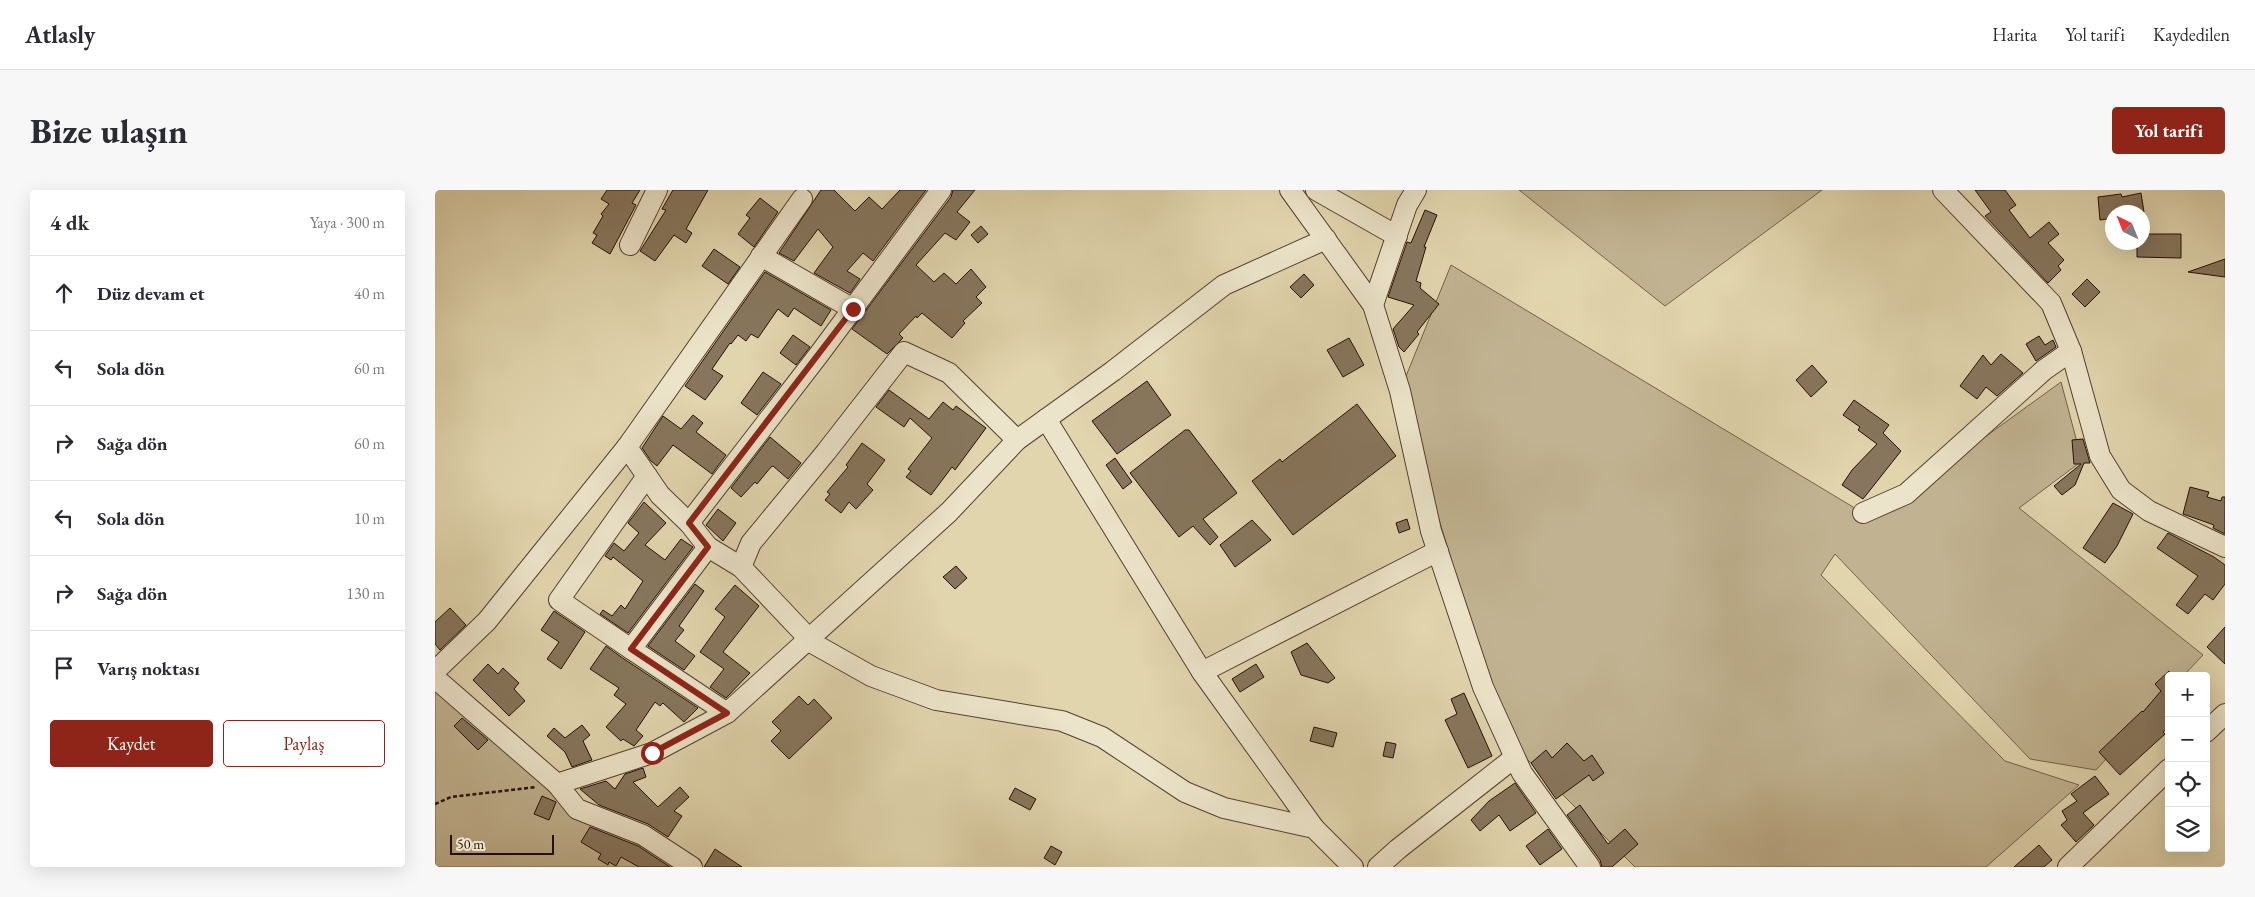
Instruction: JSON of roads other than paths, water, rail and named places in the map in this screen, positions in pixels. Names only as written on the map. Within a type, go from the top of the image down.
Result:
[{"type":"street","points":[[630,244],[657,190]]},
{"type":"street","points":[[689,523],[853,309],[941,190]]},
{"type":"street","points":[[1290,190],[1373,305],[1400,391],[1431,531],[1483,687],[1522,773],[1590,867]]},
{"type":"street","points":[[1316,190],[1397,236]]},
{"type":"street","points":[[1373,305],[1407,205],[1416,190]]},
{"type":"street","points":[[435,671],[487,622],[627,447],[761,256],[799,193]]},
{"type":"street","points":[[1954,193],[2051,303],[2071,350],[2101,456],[2121,490],[2149,511],[2225,547]]},
{"type":"street","points":[[557,784],[652,753],[727,713],[949,512],[1017,440],[1113,371],[1224,284],[1325,239]]},
{"type":"street","points":[[761,256],[853,309]]},
{"type":"street","points":[[1863,512],[1906,494],[2044,370],[2071,350]]},
{"type":"street","points":[[741,567],[751,543],[826,452],[904,352],[949,373],[1017,440]]},
{"type":"street","points":[[1047,418],[1202,672],[1313,828],[1353,867]]},
{"type":"street","points":[[627,447],[660,495],[689,523],[708,547],[741,567],[814,644],[871,676],[936,700],[1063,720],[1102,737],[1185,792],[1224,808],[1313,828]]},
{"type":"street","points":[[647,476],[559,600],[727,713]]},
{"type":"street","points":[[631,649],[708,547]]},
{"type":"street","points":[[1202,672],[1438,551]]},
{"type":"street","points":[[435,678],[557,784],[577,809],[643,835],[692,867]]},
{"type":"street","points":[[2210,728],[2225,714]]},
{"type":"street","points":[[1378,867],[1398,848],[1514,758]]},
{"type":"street","points":[[2072,866],[2165,773]]}]
